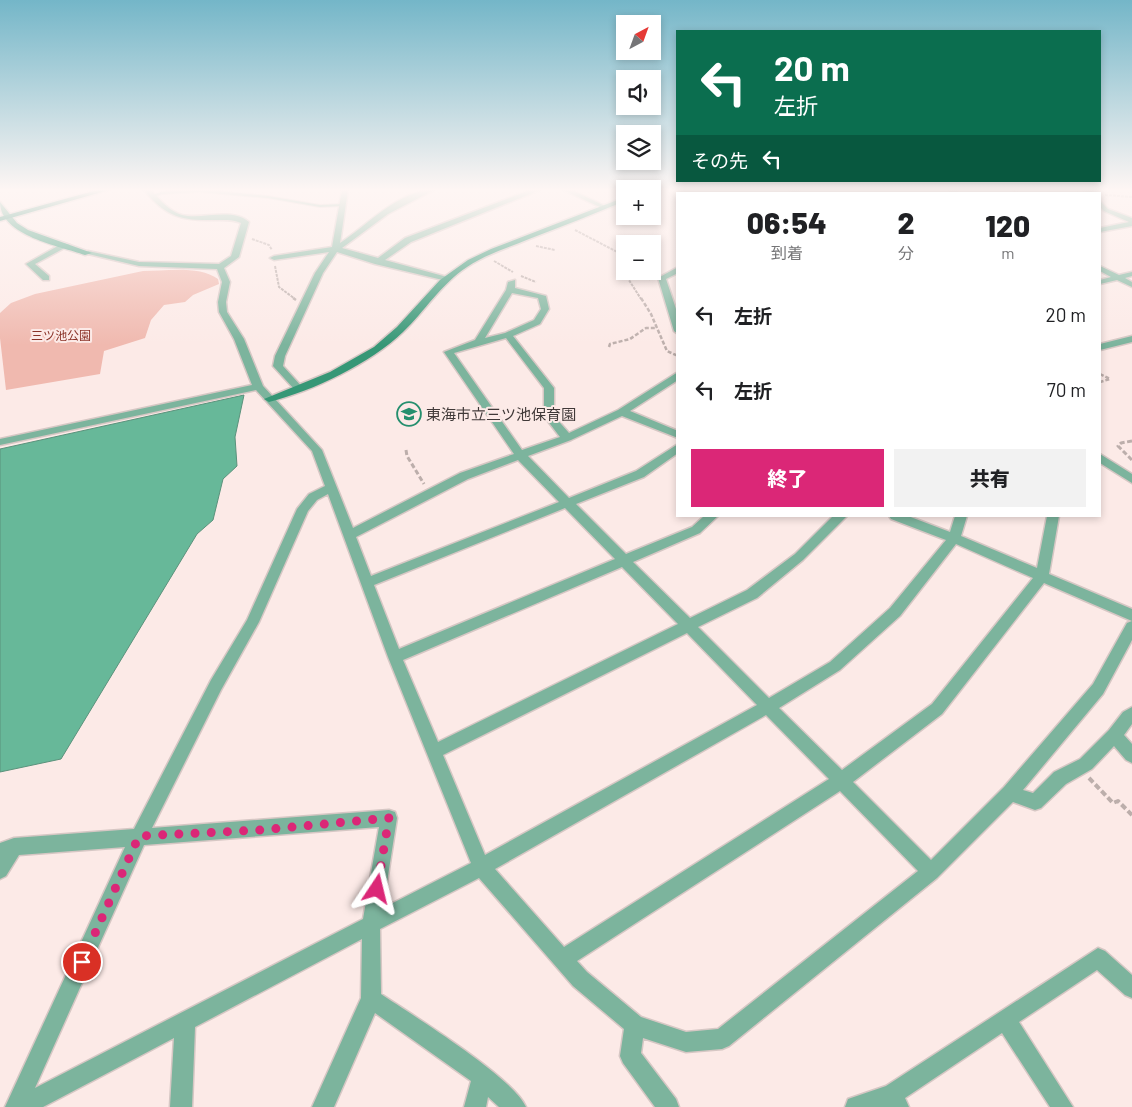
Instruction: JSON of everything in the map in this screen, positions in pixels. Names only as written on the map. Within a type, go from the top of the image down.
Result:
[{"type":"street","points":[[56,242],[88,253],[139,264],[210,265],[220,267],[235,257],[240,242]]},
{"type":"street","points":[[335,249],[336,242]]},
{"type":"street","points":[[298,388],[278,366],[280,356],[286,340],[299,319],[314,281],[331,252],[347,242]]},
{"type":"street","points":[[378,262],[406,242]]},
{"type":"street","points":[[269,399],[351,365],[383,345],[403,327],[444,279],[478,258],[517,242]]},
{"type":"street","points":[[46,278],[30,264],[66,245]]},
{"type":"street","points":[[274,258],[335,249],[444,279]]},
{"type":"street","points":[[220,267],[226,282],[222,302],[223,312],[239,339],[258,387],[317,450],[395,657],[481,867],[580,979],[635,1026],[686,1042],[722,1039],[931,872],[1010,793],[1098,689],[1132,627]]},
{"type":"street","points":[[1101,269],[1132,285]]},
{"type":"street","points":[[676,270],[662,278],[676,324]]},
{"type":"street","points":[[1101,282],[1132,274]]},
{"type":"street","points":[[478,342],[511,286],[542,296],[545,309],[537,322],[508,335],[478,342],[449,352],[520,454],[622,560],[769,706],[931,872]]},
{"type":"street","points":[[668,296],[676,298]]},
{"type":"street","points":[[508,335],[549,388],[549,416],[567,438]]},
{"type":"street","points":[[1101,347],[1132,339]]},
{"type":"street","points":[[348,536],[464,476],[567,438],[622,412],[676,376]]},
{"type":"street","points":[[0,442],[258,387]]},
{"type":"street","points":[[622,412],[676,434]]},
{"type":"street","points":[[366,583],[640,474],[676,448]]},
{"type":"street","points":[[1101,459],[1132,479]]},
{"type":"street","points":[[16,1107],[139,836],[216,685],[231,664],[303,510],[313,497],[331,488]]},
{"type":"street","points":[[395,657],[696,530],[711,517]]},
{"type":"street","points":[[434,752],[752,594],[799,557],[840,517]]},
{"type":"street","points":[[898,517],[954,538],[1132,615]]},
{"type":"street","points":[[21,1107],[481,867],[769,706],[835,666],[896,612],[954,538],[961,517]]},
{"type":"street","points":[[562,958],[842,780],[937,709],[1042,576],[1053,517]]},
{"type":"street","points":[[1010,793],[1035,802],[1060,778],[1086,764],[1114,736],[1128,716],[1132,714]]},
{"type":"street","points":[[1114,736],[1132,755]]},
{"type":"street","points":[[0,870],[7,850],[139,836],[261,830],[389,818],[371,925],[371,999],[324,1107]]},
{"type":"street","points":[[856,1107],[895,1100],[1005,1019],[1098,958],[1132,988]]},
{"type":"street","points":[[371,999],[483,1077],[515,1107]]},
{"type":"street","points":[[1005,1019],[1062,1107]]},
{"type":"street","points":[[181,1107],[185,1022]]},
{"type":"street","points":[[635,1026],[630,1056],[668,1107]]},
{"type":"street","points":[[475,1107],[483,1077]]},
{"type":"path","points":[[600,242],[616,251]]},
{"type":"path","points":[[478,258],[496,262],[536,282]]},
{"type":"path","points":[[628,280],[651,314],[655,328],[667,351],[676,355]]},
{"type":"path","points":[[609,347],[615,342],[630,339],[646,328],[655,328]]},
{"type":"path","points":[[1101,374],[1110,379],[1101,382]]},
{"type":"path","points":[[1132,441],[1121,443],[1118,446],[1132,460]]},
{"type":"path","points":[[406,450],[407,456],[429,494]]},
{"type":"path","points":[[1079,768],[1113,803],[1118,801],[1132,815]]},
{"type":"green space","name":"三ツ池公園","points":[[192,270],[218,279],[219,284],[193,295],[185,302],[164,305],[151,320],[145,338],[104,351],[100,374],[6,390],[0,338],[0,313],[11,303],[35,294],[143,271]]},
{"type":"shaded area","points":[[244,395],[235,437],[237,466],[223,479],[213,520],[197,534],[61,759],[0,772],[0,449]]},
{"type":"place","name":"東海市立三ツ池保育園","points":[[409,414]]},
{"type":"route","points":[[82,962],[139,836],[261,830],[389,818],[377,889]]}]
